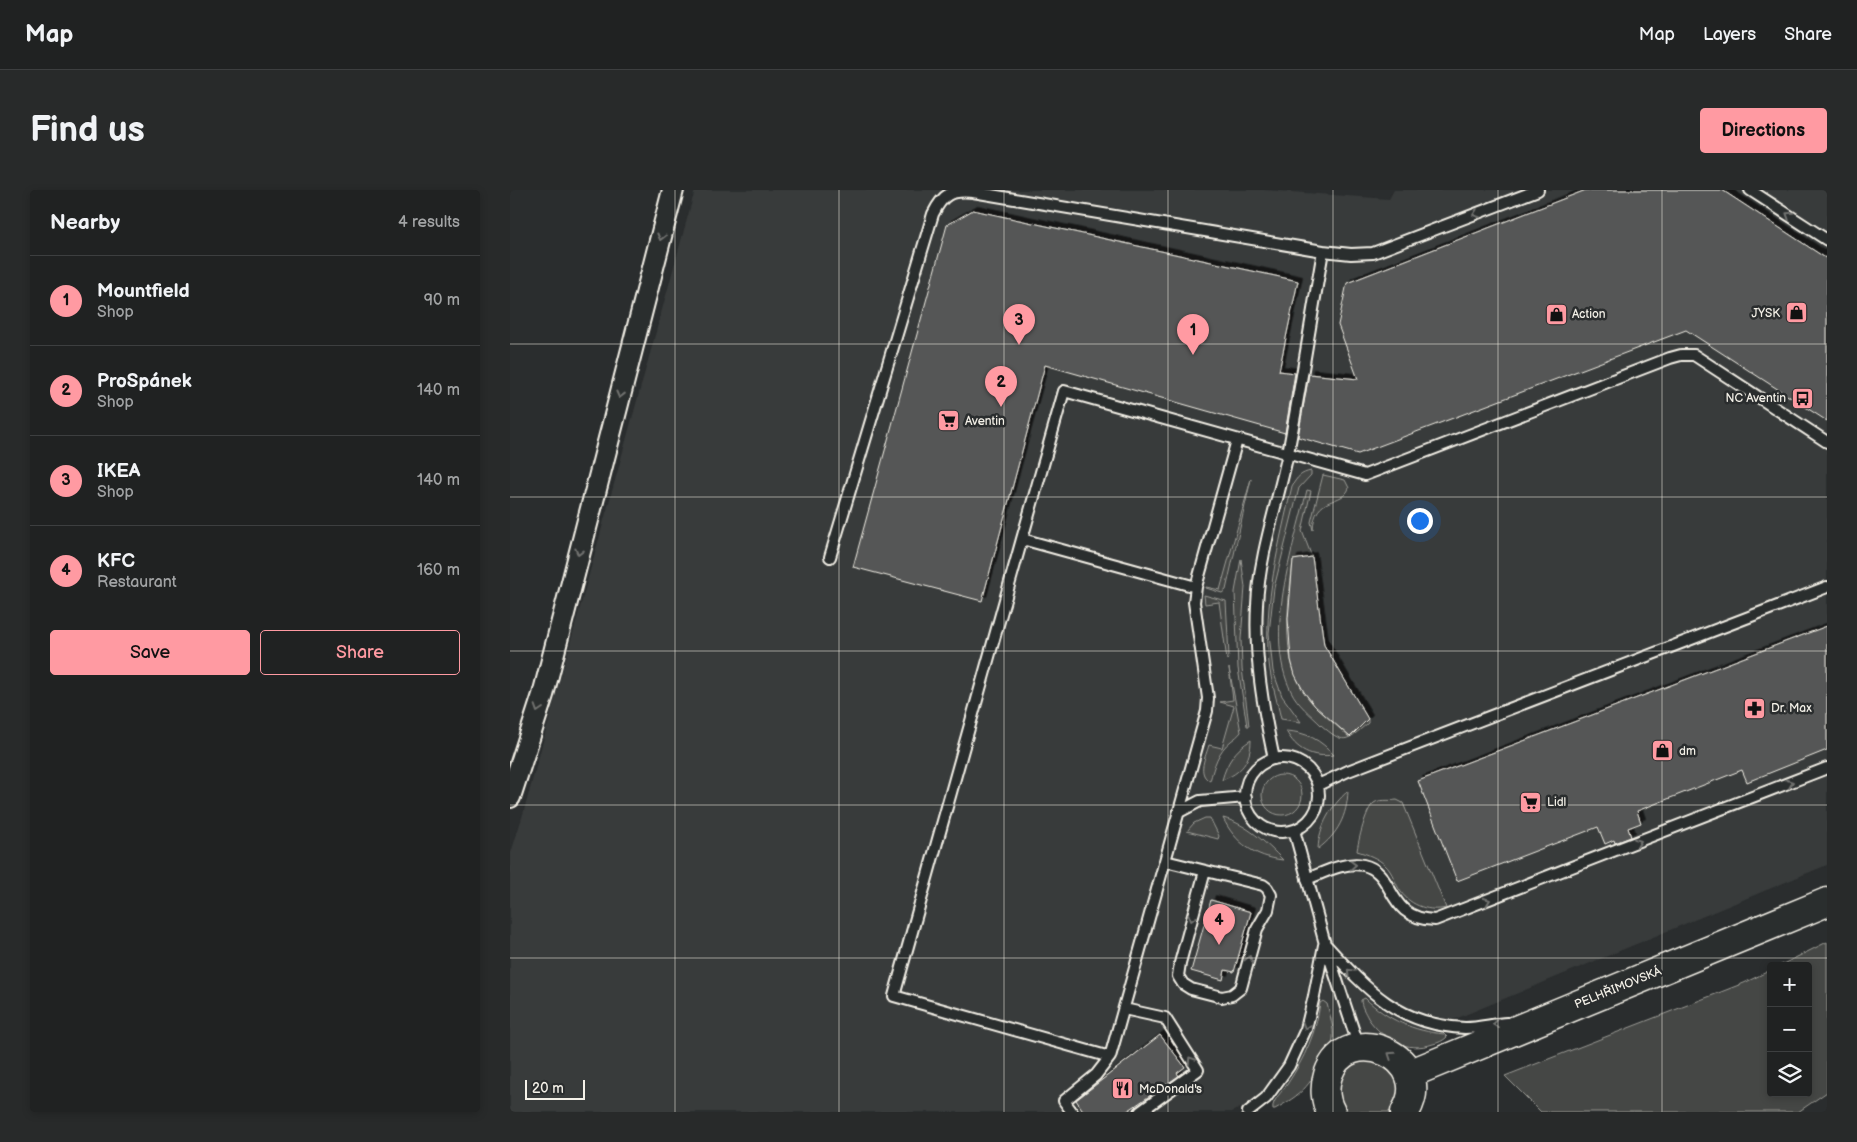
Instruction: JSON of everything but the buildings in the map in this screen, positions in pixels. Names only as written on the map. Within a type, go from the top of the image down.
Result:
[{"type":"main road","name":"PELHŘIMOVSKÁ","points":[[1409,1074],[1827,902]]},
{"type":"main road","points":[[1325,1110],[1326,1082],[1330,1070],[1337,1060],[1347,1052],[1371,1047],[1383,1049],[1398,1059],[1409,1074],[1411,1096],[1405,1112]]},
{"type":"street","points":[[510,797],[543,695],[673,190]]},
{"type":"lane","points":[[830,557],[933,214],[940,200],[946,195],[958,191],[973,192],[1323,251],[1351,254],[1372,253],[1538,190]]},
{"type":"lane","points":[[1750,190],[1827,240]]},
{"type":"lane","points":[[1274,759],[1256,654],[1257,604],[1266,551],[1288,453],[1323,251]]},
{"type":"lane","points":[[1110,1057],[894,996],[1064,391],[1365,475],[1682,355],[1694,356],[1827,442]]},
{"type":"lane","points":[[1072,1112],[1064,1101],[1096,1075],[1110,1057],[1208,711],[1208,698],[1194,602],[1196,587],[1237,440]]},
{"type":"lane","points":[[1022,539],[1196,587]]},
{"type":"lane","points":[[1318,785],[1348,771],[1827,587]]},
{"type":"lane","points":[[1274,759],[1292,759],[1301,763],[1314,776],[1318,785],[1317,807],[1312,817],[1304,825],[1294,830],[1283,832],[1272,830],[1253,818],[1248,808],[1246,789],[1253,773],[1259,767],[1274,759]]},
{"type":"lane","points":[[1307,879],[1344,866],[1363,864],[1379,872],[1402,909],[1414,917],[1435,920],[1827,768]]},
{"type":"lane","points":[[1179,812],[1200,801],[1246,797]]},
{"type":"lane","points":[[1294,830],[1325,944],[1359,1048]]},
{"type":"lane","points":[[1166,861],[1263,885],[1268,888],[1271,895],[1268,910],[1257,929],[1241,988],[1232,996],[1222,998],[1191,989],[1183,984],[1178,976],[1205,871]]},
{"type":"lane","points":[[1325,944],[1370,991],[1391,1007],[1418,1020],[1438,1025],[1467,1028],[1544,1018]]},
{"type":"lane","points":[[1248,1112],[1266,1098],[1289,1066],[1306,1030],[1325,944]]},
{"type":"lane","points":[[1124,1009],[1165,1018],[1198,1070],[1140,1112]]},
{"type":"shaded area","points":[[695,190],[1264,190],[1389,199],[1394,190],[1827,190],[1827,865],[1231,1112],[510,1112],[510,856]]},
{"type":"shaded area","points":[[1311,471],[1311,475],[1299,488],[1274,588],[1269,633],[1273,671],[1282,696],[1301,722],[1281,719],[1269,663],[1268,618],[1273,574],[1292,486],[1300,476]]},
{"type":"shaded area","points":[[1323,475],[1345,480],[1349,488],[1341,497],[1329,502],[1318,511],[1313,530],[1311,522]]},
{"type":"shaded area","points":[[1251,479],[1226,590],[1222,593],[1206,588],[1220,590]]},
{"type":"shaded area","points":[[1307,490],[1311,491],[1302,531],[1312,557],[1293,560],[1288,617],[1290,656],[1295,674],[1303,691],[1315,706],[1349,737],[1368,719],[1368,723],[1355,734],[1350,737],[1345,739],[1335,736],[1300,705],[1291,691],[1283,669],[1280,644],[1280,618],[1283,591]]},
{"type":"shaded area","points":[[1241,559],[1245,587],[1241,639],[1242,668],[1249,726],[1247,726],[1238,668],[1235,592]]},
{"type":"shaded area","points":[[1204,595],[1226,601],[1229,656],[1227,660],[1219,602],[1205,604]]},
{"type":"shaded area","points":[[1229,668],[1241,732],[1220,754],[1210,781],[1206,778],[1203,769],[1206,754],[1209,745],[1222,748],[1234,706],[1220,702],[1233,700]]},
{"type":"shaded area","points":[[1286,731],[1300,733],[1313,738],[1334,755],[1312,754],[1300,748]]},
{"type":"shaded area","points":[[1251,740],[1251,747],[1244,765],[1235,774],[1222,780],[1232,757]]},
{"type":"shaded area","points":[[1286,775],[1293,778],[1299,784],[1302,795],[1301,803],[1293,812],[1286,815],[1278,815],[1271,812],[1263,803],[1262,791],[1265,784],[1274,776]]},
{"type":"shaded area","points":[[1348,791],[1346,808],[1340,824],[1331,837],[1318,849],[1323,824],[1336,803]]},
{"type":"shaded area","points":[[1397,800],[1403,803],[1446,908],[1421,907],[1410,901],[1401,892],[1385,865],[1376,858],[1357,851],[1363,826],[1371,806],[1379,801]]},
{"type":"shaded area","points":[[1210,818],[1219,836],[1218,839],[1187,831],[1194,823]]},
{"type":"shaded area","points":[[1223,818],[1248,829],[1283,860],[1264,856],[1247,847],[1234,835]]},
{"type":"shaded area","points":[[1827,942],[1827,1092],[1798,1112],[1541,1112],[1505,1076],[1744,983],[1767,972],[1767,1097],[1812,1097],[1812,962],[1787,962]]},
{"type":"shaded area","points":[[1365,998],[1373,1006],[1402,1023],[1422,1030],[1444,1034],[1447,1037],[1439,1042],[1423,1046],[1405,1046],[1396,1043],[1381,1033],[1368,1018],[1361,1002]]},
{"type":"shaded area","points":[[1323,1001],[1327,1004],[1332,1026],[1333,1039],[1330,1048],[1304,1089],[1292,1099],[1273,1109],[1276,1099],[1288,1083],[1304,1055],[1313,1034],[1320,1003]]},
{"type":"shaded area","points":[[1370,1059],[1386,1065],[1395,1075],[1398,1088],[1396,1101],[1389,1112],[1348,1112],[1338,1095],[1341,1079],[1352,1066]]},
{"type":"place","name":"JYSK","points":[[1796,313]]},
{"type":"place","name":"Action","points":[[1556,314]]},
{"type":"place","name":"IKEA","points":[[1019,345]]},
{"type":"place","name":"Mountfield","points":[[1193,355]]},
{"type":"place","name":"NC Aventin","points":[[1802,398]]},
{"type":"place","name":"ProSpánek","points":[[1001,407]]},
{"type":"place","name":"Aventin","points":[[949,421]]},
{"type":"place","name":"Dr. Max","points":[[1755,708]]},
{"type":"place","name":"dm","points":[[1663,751]]},
{"type":"place","name":"Lidl","points":[[1531,802]]},
{"type":"place","name":"KFC","points":[[1219,945]]},
{"type":"place","name":"McDonald's","points":[[1123,1089]]}]
